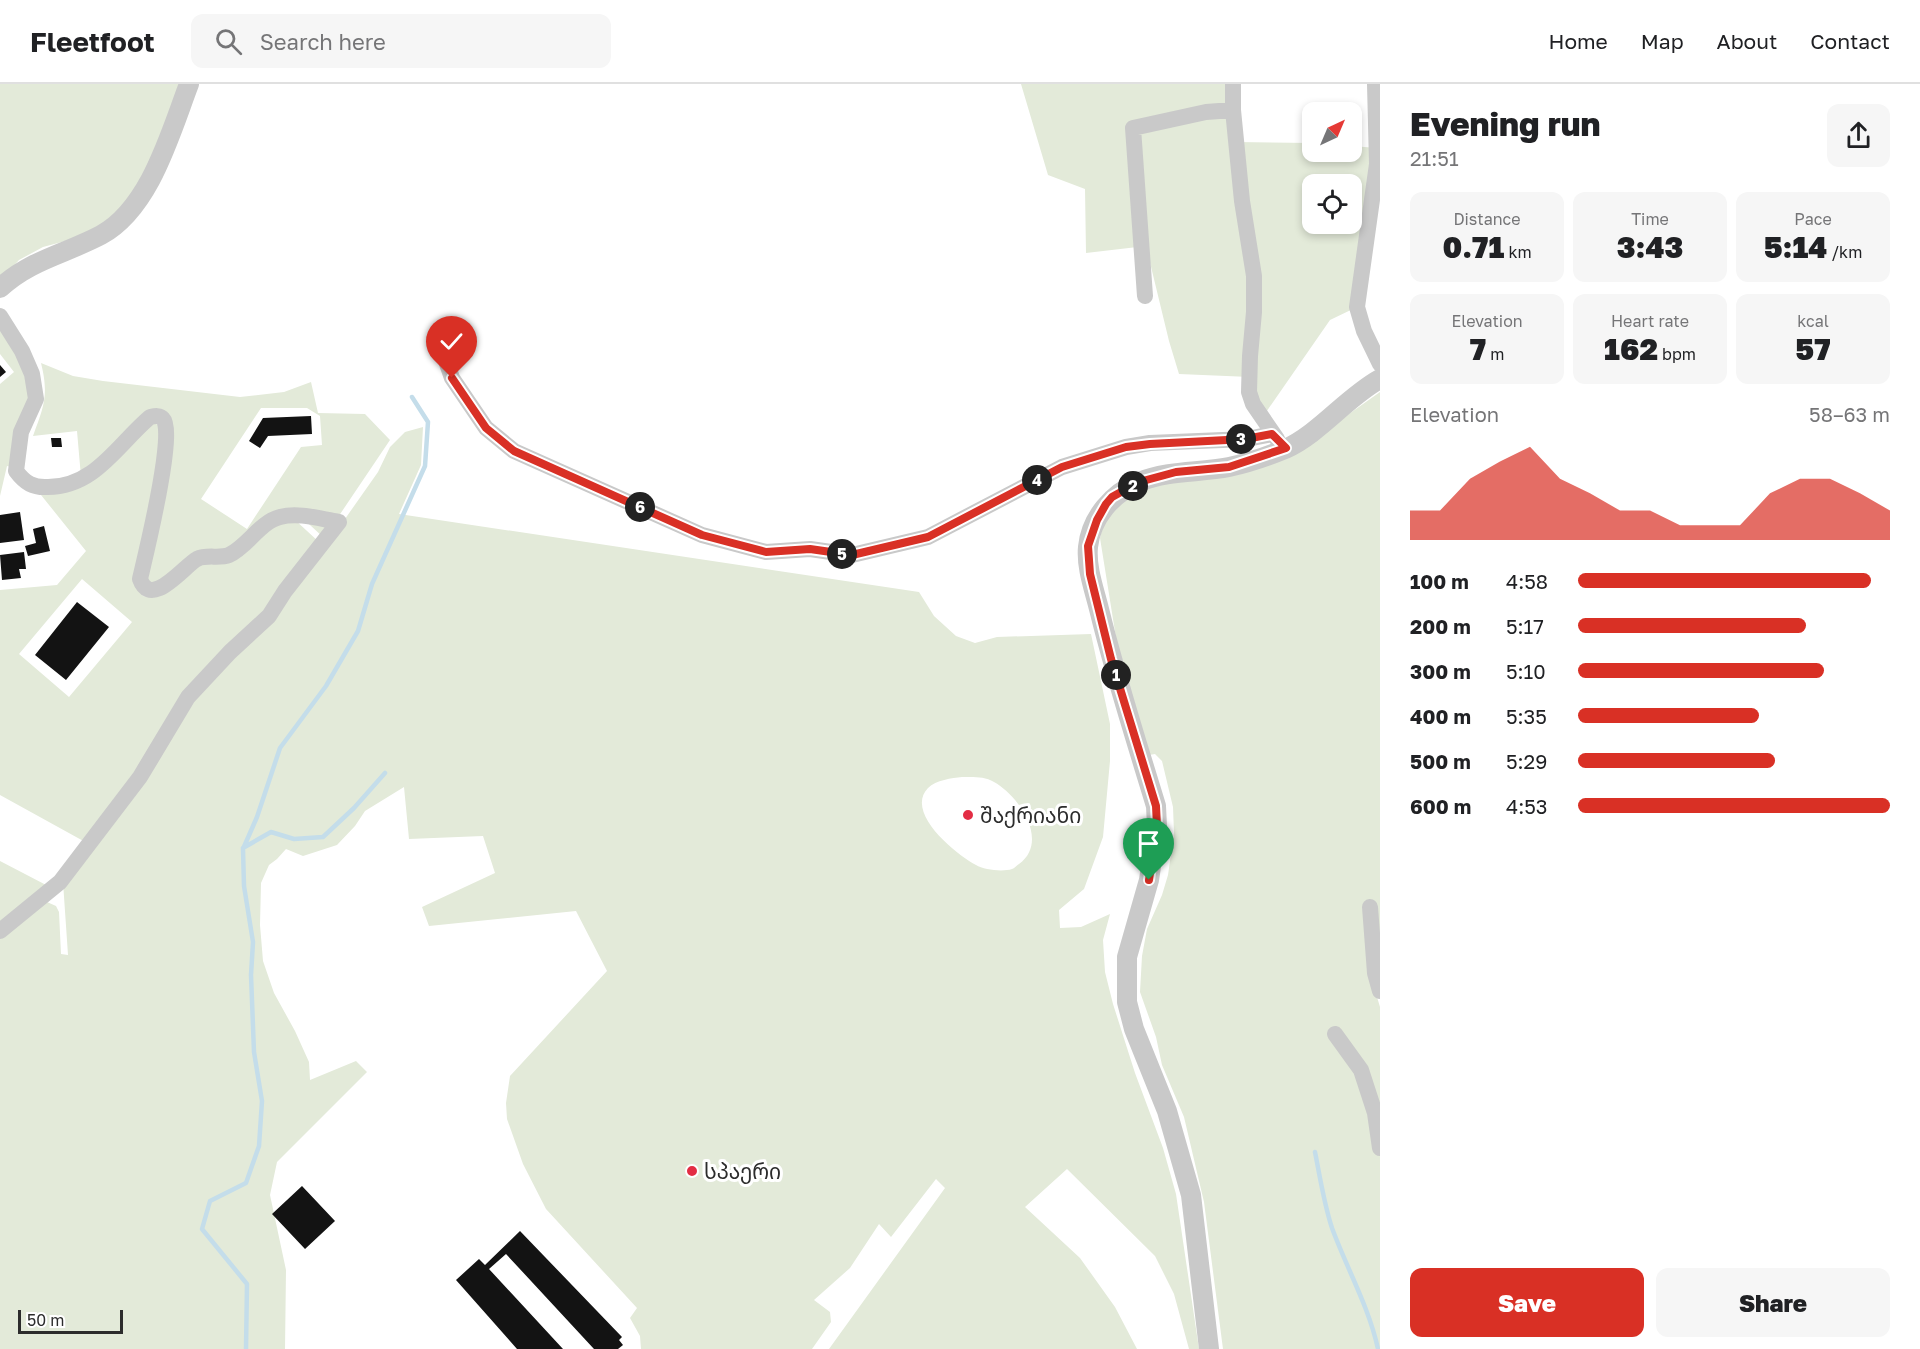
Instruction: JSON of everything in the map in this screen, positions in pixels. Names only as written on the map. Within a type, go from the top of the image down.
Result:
[{"type":"street","points":[[0,288],[30,265],[79,246],[114,227],[124,218],[154,173],[189,84]]},
{"type":"street","points":[[1233,84],[1233,110],[1242,201],[1254,276],[1250,392],[1253,404],[1272,434],[1286,448]]},
{"type":"street","points":[[1375,84],[1377,164],[1357,307],[1364,331],[1380,364]]},
{"type":"street","points":[[1145,296],[1133,128],[1206,112],[1233,110]]},
{"type":"street","points":[[0,316],[22,351],[32,374],[36,399],[21,432],[16,471],[26,484],[42,488],[62,487],[89,475],[111,457],[150,417],[158,416],[164,419],[167,428],[162,471],[140,579],[146,589],[152,591],[158,589],[200,557],[227,556],[277,517],[295,514],[339,522],[285,591],[269,616],[230,652],[188,697],[140,777],[60,882],[0,931]]},
{"type":"street","points":[[438,338],[452,378],[486,428],[514,451],[702,535],[766,552],[810,549],[852,555],[906,543],[928,537],[1062,467],[1126,447],[1246,439],[1272,434]]},
{"type":"street","points":[[1209,1349],[1191,1195],[1167,1111],[1134,1029],[1127,1002],[1127,957],[1149,880],[1157,826],[1156,806],[1108,649],[1090,574],[1088,546],[1097,520],[1112,497],[1139,482],[1176,472],[1229,467],[1286,448],[1380,379]]},
{"type":"street","points":[[1370,907],[1375,973],[1380,991]]},
{"type":"street","points":[[1335,1034],[1361,1070],[1375,1113],[1380,1148]]},
{"type":"green space","points":[[0,84],[181,84],[150,165],[123,207],[88,235],[43,247],[19,260],[2,279],[0,277]]},
{"type":"green space","points":[[1021,84],[1233,84],[1236,142],[1302,143],[1302,162],[1362,162],[1362,147],[1377,148],[1357,307],[1330,320],[1262,418],[1250,377],[1179,374],[1146,246],[1086,253],[1085,189],[1048,175]]},
{"type":"green space","points":[[0,329],[8,337],[31,384],[15,468],[7,466],[0,496],[0,384],[14,372],[0,354]]},
{"type":"green space","points":[[41,363],[73,376],[240,397],[284,392],[311,382],[318,413],[365,414],[390,440],[324,538],[296,512],[171,580],[146,584],[173,427],[158,413],[81,477],[77,431],[33,436],[45,392]],"holes":[[[261,408],[307,408],[320,416],[322,445],[301,447],[247,529],[201,499]]]},
{"type":"green space","points":[[1380,392],[1380,980],[1368,967],[1380,1007],[1380,1128],[1358,1070],[1380,1155],[1380,1349],[1223,1349],[1204,1202],[1184,1117],[1162,1065],[1156,1037],[1140,992],[1142,956],[1147,929],[1168,875],[1174,833],[1173,807],[1162,761],[1155,754],[1149,755],[1117,644],[1100,538],[1104,522],[1129,495],[1339,421]]},
{"type":"green space","points":[[151,420],[163,429],[136,581],[143,596],[151,597],[220,553],[256,534],[294,519],[319,542],[272,604],[230,647],[87,843],[0,795],[0,590],[57,585],[86,551],[41,495],[64,490]],"holes":[[[82,579],[132,622],[69,697],[19,654]]]},
{"type":"green space","points":[[423,427],[421,465],[399,514],[919,592],[934,616],[956,636],[975,643],[997,637],[1091,634],[1110,724],[1110,761],[1103,837],[1084,889],[1059,910],[1060,928],[1081,927],[1110,914],[1103,940],[1105,972],[1135,1073],[1163,1148],[1176,1194],[1199,1349],[1189,1349],[1174,1294],[1155,1256],[1067,1169],[1025,1207],[1080,1258],[1115,1307],[1137,1349],[829,1349],[945,1188],[936,1179],[891,1237],[879,1224],[850,1268],[814,1300],[830,1312],[831,1322],[812,1349],[641,1349],[640,1336],[630,1318],[637,1308],[546,1209],[523,1164],[507,1119],[506,1103],[510,1076],[607,971],[576,911],[429,926],[422,907],[495,873],[483,836],[409,839],[404,787],[365,811],[355,826],[337,845],[303,856],[286,849],[269,865],[261,883],[260,925],[263,961],[274,993],[309,1062],[310,1080],[356,1061],[367,1072],[277,1162],[270,1195],[286,1270],[285,1349],[0,1349],[0,937],[47,902],[56,906],[59,912],[61,954],[68,955],[63,882],[178,717],[333,536],[378,472],[390,447],[405,432]],"holes":[[[978,777],[994,782],[1013,797],[1021,808],[1031,832],[1032,843],[1028,854],[1013,869],[994,870],[967,860],[946,843],[928,821],[923,809],[922,798],[928,788],[944,780]]]},
{"type":"green space","points":[[0,861],[48,886],[0,926]]},
{"type":"building","points":[[0,365],[6,372],[0,377]]},
{"type":"building","points":[[311,416],[312,434],[268,436],[260,448],[249,441],[263,418]]},
{"type":"building","points":[[51,438],[61,438],[62,447],[52,447]]},
{"type":"building","points":[[20,512],[24,540],[0,543],[0,515]]},
{"type":"building","points":[[44,526],[50,551],[28,556],[25,546],[36,543],[33,529]]},
{"type":"building","points":[[24,552],[26,569],[19,569],[21,578],[2,580],[0,555]]},
{"type":"building","points":[[77,602],[109,627],[66,680],[35,655]]},
{"type":"building","points":[[302,1186],[335,1221],[305,1249],[272,1214]]},
{"type":"building","points":[[520,1231],[622,1337],[619,1340],[623,1345],[618,1349],[594,1349],[506,1254],[489,1269],[563,1349],[517,1349],[456,1280],[479,1259],[485,1265]]},
{"type":"waterway","points":[[246,1349],[247,1284],[202,1229],[210,1201],[246,1183],[259,1146],[262,1101],[254,1052],[251,975],[253,942],[244,886],[243,849],[257,817],[280,748],[326,686],[358,631],[372,584],[425,466],[428,422],[412,397]]},
{"type":"waterway","points":[[243,848],[271,832],[294,839],[323,837],[354,808],[385,773]]},
{"type":"waterway","points":[[1315,1152],[1332,1228],[1363,1303],[1378,1349]]},
{"type":"place","name":"შაქრიანი","points":[[968,815]]},
{"type":"place","name":"სპაერი","points":[[692,1171]]},
{"type":"route","points":[[452,378],[486,428],[514,451],[702,535],[766,552],[810,549],[852,555],[928,537],[1062,467],[1126,447],[1246,439],[1272,434],[1286,448],[1229,467],[1176,472],[1139,482],[1112,497],[1097,520],[1088,546],[1090,574],[1106,639],[1156,806],[1157,826],[1149,880]]}]
